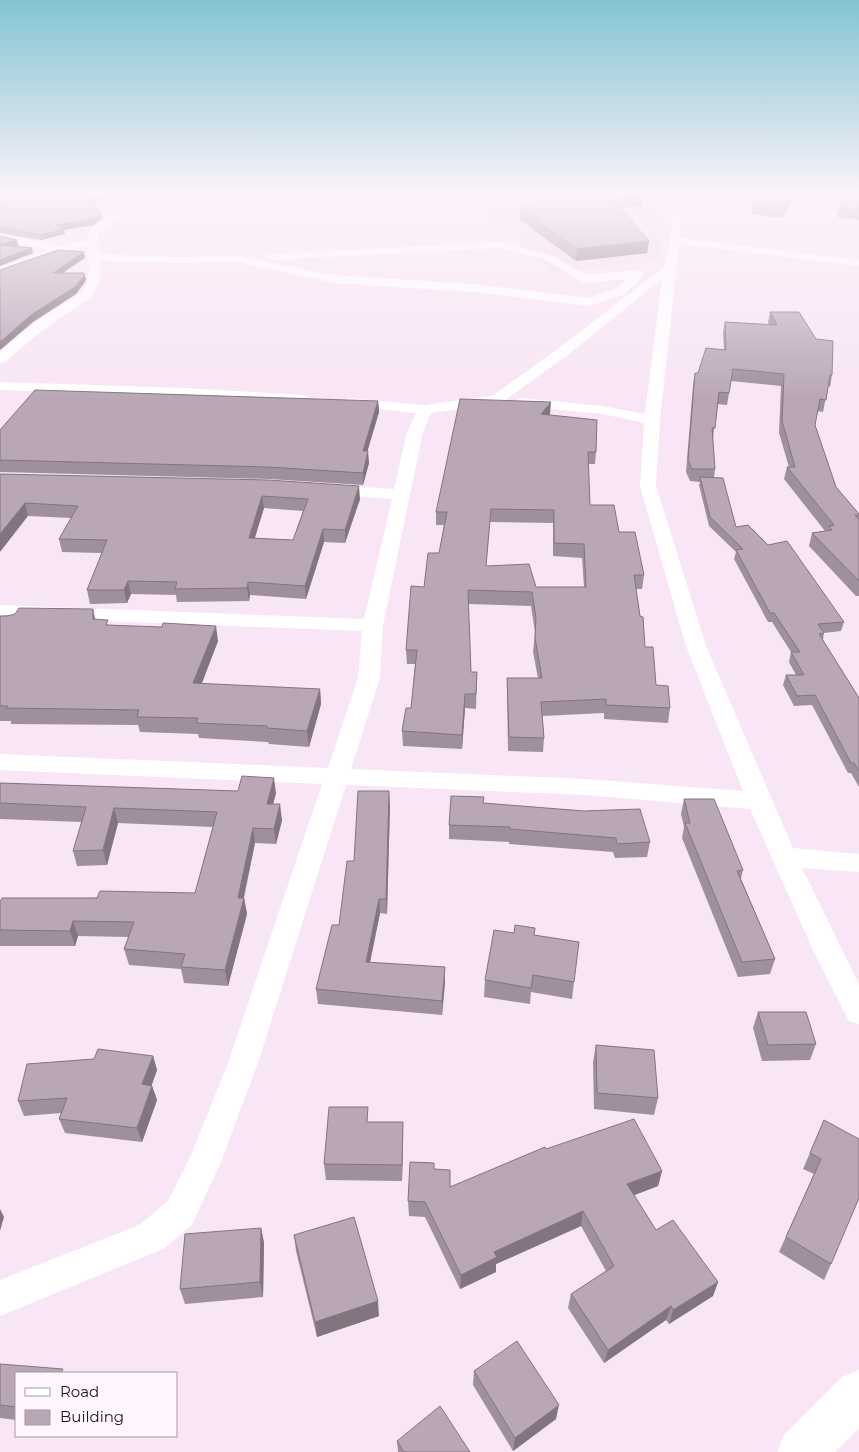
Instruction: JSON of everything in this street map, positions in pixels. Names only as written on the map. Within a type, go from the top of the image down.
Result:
[{"type":"street","points":[[0,272],[24,263]]},
{"type":"street","points":[[0,359],[39,326],[86,294],[92,283],[95,263]]},
{"type":"street","points":[[255,263],[334,279],[472,288],[589,302],[621,291],[639,274]]},
{"type":"street","points":[[557,263],[584,279],[639,274],[669,268]]},
{"type":"street","points":[[670,263],[652,420],[648,486],[696,646],[759,801],[786,857],[826,950],[859,1012]]},
{"type":"street","points":[[496,400],[560,354],[669,268]]},
{"type":"street","points":[[0,386],[186,392],[314,400]]},
{"type":"street","points":[[334,401],[425,408],[496,400],[603,410],[652,420]]},
{"type":"street","points":[[0,1298],[151,1237],[180,1213],[205,1162],[243,1063],[368,678],[373,625],[415,432],[425,408]]},
{"type":"street","points":[[316,489],[401,495]]},
{"type":"street","points":[[0,611],[373,625]]},
{"type":"street","points":[[0,762],[586,787],[759,801]]},
{"type":"street","points":[[786,857],[859,862]]},
{"type":"street","points":[[801,1452],[859,1394]]},
{"type":"shaded area","points":[[543,263],[637,263],[555,273]]},
{"type":"building","points":[[21,263],[68,263],[53,273],[84,273],[84,276],[75,287],[31,315],[0,342],[0,270]]},
{"type":"building","points":[[770,312],[799,312],[816,339],[833,341],[832,375],[830,375],[826,400],[820,399],[815,425],[836,487],[859,514],[855,515],[859,520],[859,581],[812,533],[832,530],[829,526],[834,525],[787,467],[795,467],[782,421],[784,374],[733,369],[729,393],[719,392],[715,428],[712,428],[715,469],[692,469],[688,460],[695,373],[698,373],[706,348],[726,350],[725,322],[777,325]]},
{"type":"building","points":[[35,390],[378,401],[363,451],[368,451],[363,473],[268,467],[0,460],[0,430]]},
{"type":"building","points":[[460,399],[551,402],[541,414],[597,420],[596,452],[588,452],[590,505],[614,505],[619,532],[635,532],[644,575],[634,575],[640,616],[643,617],[645,647],[653,647],[656,685],[668,686],[670,708],[606,705],[606,699],[541,702],[544,738],[509,737],[507,678],[542,678],[535,638],[536,618],[532,592],[468,590],[471,672],[477,672],[476,694],[465,694],[462,735],[402,731],[406,708],[411,708],[417,650],[406,650],[411,586],[424,587],[428,553],[439,553],[447,512],[436,512]],"holes":[[[491,509],[554,510],[554,543],[584,544],[586,587],[536,587],[529,564],[486,566]]]},
{"type":"building","points":[[0,474],[268,480],[359,486],[345,530],[323,529],[305,586],[248,582],[247,588],[175,589],[177,582],[128,581],[124,590],[87,590],[107,540],[59,539],[78,506],[25,503],[0,534]],"holes":[[[262,496],[308,499],[293,540],[249,538]]]},
{"type":"building","points":[[700,477],[723,478],[736,527],[748,525],[768,545],[787,541],[844,622],[818,624],[824,633],[819,634],[859,698],[859,771],[854,763],[851,763],[815,695],[797,696],[786,675],[804,675],[791,652],[800,652],[774,613],[770,613],[736,550],[743,549],[710,517]]},
{"type":"building","points":[[19,608],[93,609],[93,619],[108,620],[106,625],[162,627],[163,623],[216,626],[193,683],[320,689],[307,731],[267,728],[267,726],[196,723],[198,718],[137,717],[139,710],[6,708],[8,706],[0,706],[0,616],[15,614]]},
{"type":"building","points":[[242,776],[274,778],[267,804],[280,804],[274,829],[253,828],[238,898],[244,898],[225,970],[181,967],[185,954],[124,949],[134,922],[73,921],[70,931],[0,930],[0,902],[2,898],[97,898],[100,891],[195,893],[217,812],[114,808],[103,850],[73,851],[86,807],[0,803],[0,783],[238,791]]},
{"type":"building","points":[[358,791],[389,791],[386,899],[379,899],[366,962],[445,967],[442,1001],[316,989],[332,925],[339,925],[347,861],[354,861]]},
{"type":"building","points":[[451,796],[484,797],[483,803],[584,811],[640,809],[650,842],[617,844],[616,838],[510,829],[510,827],[449,825]]},
{"type":"building","points":[[684,799],[714,799],[743,870],[737,871],[775,959],[742,962],[685,823],[690,823]]},
{"type":"building","points":[[515,925],[535,928],[534,935],[579,942],[574,982],[533,975],[531,988],[485,980],[494,930],[514,933]]},
{"type":"building","points":[[758,1012],[806,1012],[816,1044],[768,1045]]},
{"type":"building","points":[[596,1045],[654,1050],[658,1098],[597,1093]]},
{"type":"building","points":[[98,1049],[153,1056],[142,1084],[152,1086],[137,1128],[59,1119],[67,1098],[18,1101],[27,1064],[94,1059]]},
{"type":"building","points":[[329,1107],[368,1107],[367,1122],[403,1122],[402,1165],[324,1164]]},
{"type":"building","points":[[634,1119],[662,1171],[627,1184],[656,1230],[673,1220],[718,1282],[673,1310],[671,1306],[608,1350],[571,1294],[614,1266],[583,1211],[494,1252],[497,1257],[461,1275],[425,1202],[408,1201],[410,1162],[434,1163],[434,1169],[450,1170],[450,1187],[545,1147],[546,1149]]},
{"type":"building","points":[[824,1120],[859,1139],[859,1198],[831,1264],[786,1237],[821,1159],[810,1153]]},
{"type":"building","points":[[354,1217],[378,1301],[315,1322],[294,1235]]},
{"type":"building","points":[[261,1228],[260,1282],[180,1289],[185,1234]]},
{"type":"building","points":[[517,1341],[559,1405],[515,1438],[474,1371]]},
{"type":"building","points":[[0,1364],[63,1369],[62,1372],[15,1372],[15,1407],[0,1405]]},
{"type":"building","points":[[440,1406],[470,1452],[404,1452],[397,1441]]}]
